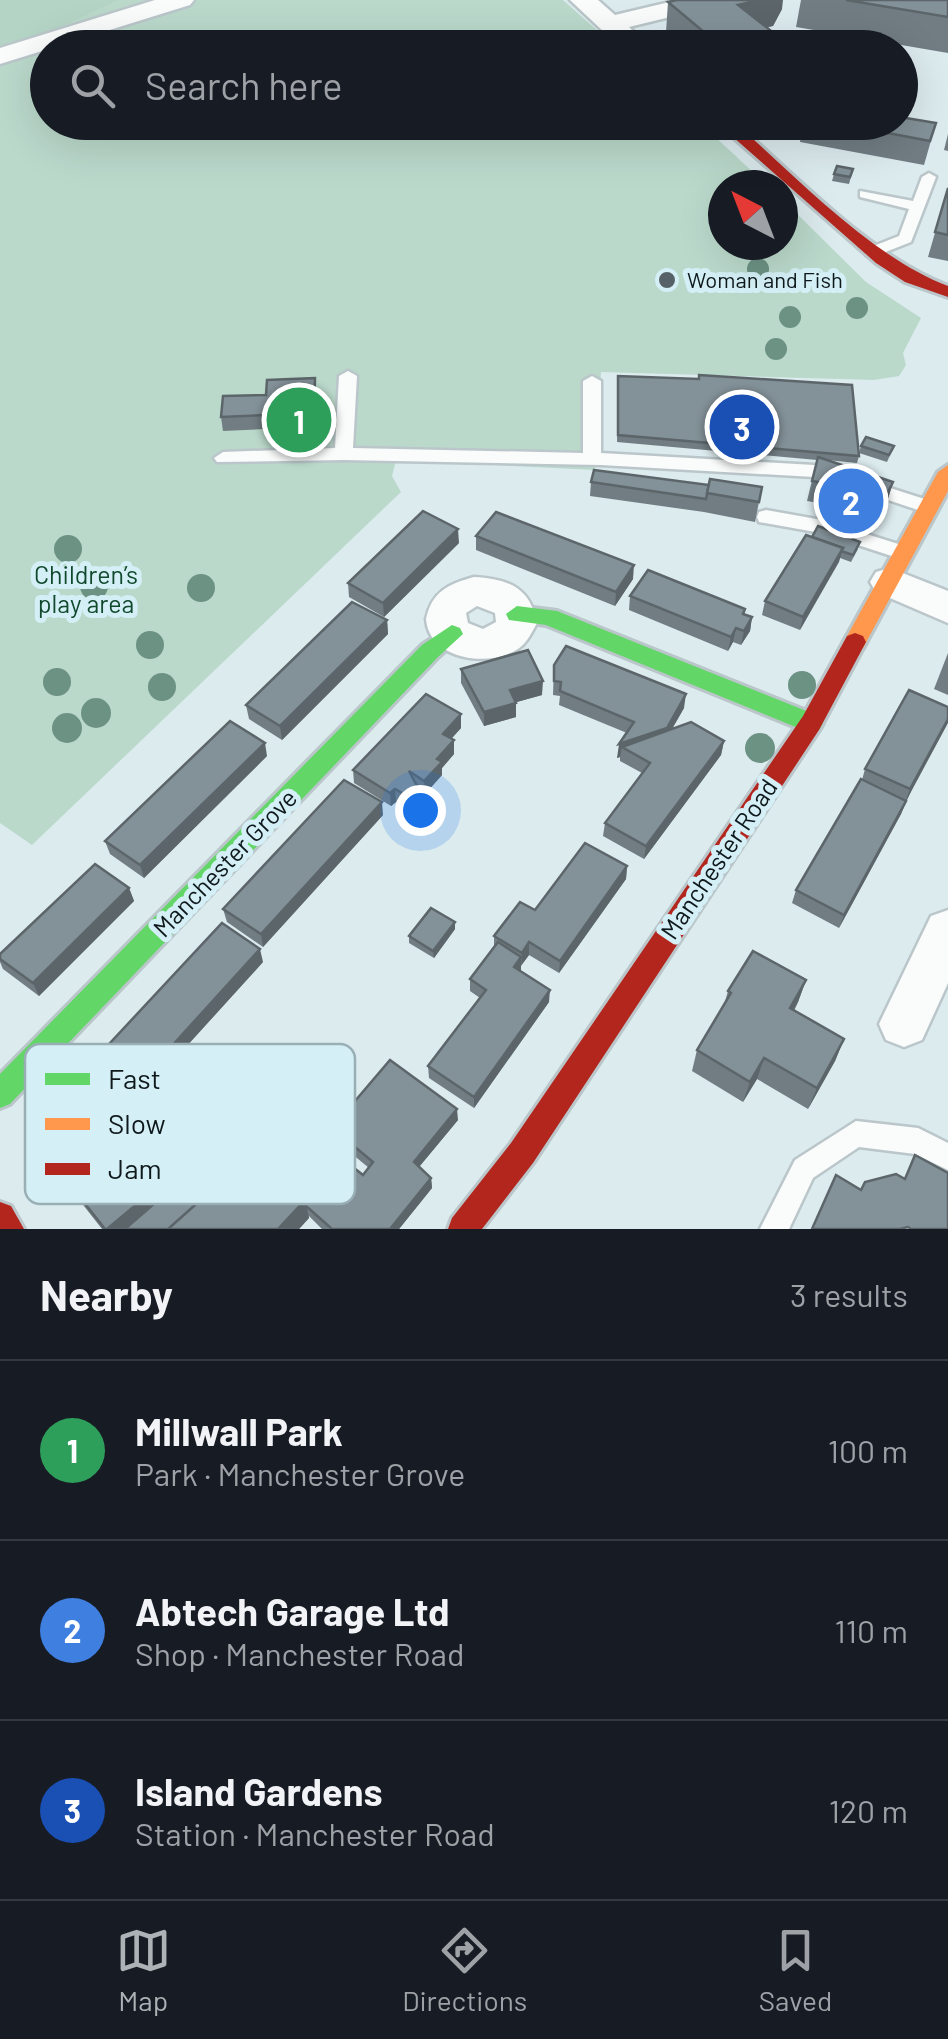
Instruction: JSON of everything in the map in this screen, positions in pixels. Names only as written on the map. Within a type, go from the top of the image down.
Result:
[{"type":"street","points":[[84,30],[182,0]]},
{"type":"street","points":[[583,0],[616,30]]},
{"type":"street","points":[[609,24],[710,0]]},
{"type":"street","points":[[0,56],[30,47]]},
{"type":"street","points":[[744,140],[903,277],[948,292]]},
{"type":"street","name":"Manchester Road","points":[[462,1229],[522,1153],[811,722],[948,472]]},
{"type":"street","points":[[898,568],[948,608]]},
{"type":"street","name":"Manchester Grove","points":[[48,1044],[416,665],[452,634],[471,644],[494,643],[513,632],[518,614],[549,617],[811,722]]},
{"type":"street","points":[[904,1024],[948,932]]},
{"type":"street","name":"Manchester Grove","points":[[0,1094],[25,1068]]},
{"type":"street","points":[[0,1218],[9,1229]]},
{"type":"lane","points":[[872,252],[906,239],[929,177]]},
{"type":"lane","points":[[865,194],[918,207]]},
{"type":"lane","points":[[344,454],[348,376]]},
{"type":"lane","points":[[592,381],[592,459]]},
{"type":"lane","points":[[223,458],[344,454],[592,459],[814,471],[930,508]]},
{"type":"lane","points":[[766,517],[822,527],[898,568]]},
{"type":"lane","points":[[774,1229],[804,1169],[856,1134],[918,1141],[948,1157]]},
{"type":"green space","name":"Children’s play area","points":[[0,0],[563,0],[597,30],[30,30],[30,140],[718,140],[751,170],[708,170],[708,260],[798,260],[798,215],[866,282],[921,318],[903,353],[906,365],[899,376],[874,380],[601,372],[595,470],[396,460],[392,476],[401,492],[32,845],[0,823]]},
{"type":"green space","points":[[0,0],[118,0],[53,30],[30,30],[30,38],[0,49]]},
{"type":"building","points":[[760,0],[738,5],[770,30],[701,30],[668,2]]},
{"type":"building","points":[[846,0],[948,0],[948,17]]},
{"type":"building","points":[[918,120],[936,123],[930,141],[918,139]]},
{"type":"building","points":[[837,166],[853,169],[850,177],[834,174]]},
{"type":"building","points":[[948,188],[948,235],[935,232]]},
{"type":"building","points":[[699,375],[852,385],[859,456],[618,435],[618,376],[699,379]]},
{"type":"building","points":[[315,378],[314,421],[265,423],[266,415],[221,417],[223,396],[266,395],[267,380]]},
{"type":"building","points":[[866,437],[894,446],[889,455],[861,446]]},
{"type":"building","points":[[818,457],[893,482],[887,494],[812,481]]},
{"type":"building","points":[[594,470],[709,485],[706,499],[591,482]]},
{"type":"building","points":[[710,479],[762,487],[759,502],[707,493]]},
{"type":"building","points":[[423,511],[458,529],[383,603],[348,583]]},
{"type":"building","points":[[496,512],[634,565],[616,592],[476,536]]},
{"type":"building","points":[[818,526],[860,542],[853,555],[812,537]]},
{"type":"building","points":[[806,535],[843,548],[803,617],[765,601]]},
{"type":"building","points":[[648,570],[745,609],[743,614],[752,617],[744,631],[736,628],[731,637],[630,596]]},
{"type":"building","points":[[352,602],[387,620],[280,726],[246,705]]},
{"type":"building","points":[[566,646],[686,694],[667,728],[619,744],[634,722],[560,691],[561,682],[554,681],[554,665]]},
{"type":"building","points":[[528,650],[543,681],[510,690],[516,703],[484,712],[461,669]]},
{"type":"building","points":[[909,690],[948,707],[948,719],[910,789],[865,769]]},
{"type":"building","points":[[426,694],[461,714],[443,734],[454,740],[437,759],[442,762],[424,781],[409,771],[417,786],[412,792],[404,794],[395,789],[390,793],[353,770]]},
{"type":"building","points":[[230,721],[265,743],[140,865],[105,841]]},
{"type":"building","points":[[691,722],[724,741],[646,846],[605,823],[650,763],[622,747]]},
{"type":"building","points":[[861,779],[906,801],[844,915],[796,890]]},
{"type":"building","points":[[344,780],[382,802],[261,934],[223,909]]},
{"type":"building","points":[[585,843],[627,866],[560,961],[529,942],[522,953],[494,936],[520,902],[535,910]]},
{"type":"building","points":[[95,864],[129,888],[33,983],[0,959],[0,954]]},
{"type":"building","points":[[431,908],[455,922],[433,951],[409,936]]},
{"type":"building","points":[[222,923],[260,949],[174,1044],[109,1044]]},
{"type":"building","points":[[498,942],[521,957],[514,967],[550,990],[474,1097],[428,1066],[486,990],[470,979]]},
{"type":"building","points":[[753,951],[806,980],[790,1008],[844,1039],[817,1088],[764,1058],[750,1082],[697,1050]]},
{"type":"building","points":[[390,1060],[457,1109],[414,1162],[431,1178],[390,1229],[332,1229],[306,1206],[355,1204],[355,1169],[363,1175],[373,1162],[355,1147],[355,1101]]},
{"type":"building","points":[[915,1155],[948,1173],[948,1229],[812,1229],[836,1175],[861,1190],[865,1182],[896,1174],[905,1179]]},
{"type":"building","points":[[85,1204],[137,1204],[107,1229]]},
{"type":"building","points":[[154,1204],[196,1204],[168,1229],[125,1229]]},
{"type":"building","points":[[196,1204],[301,1204],[278,1229],[168,1229]]},
{"type":"traffic: fast","points":[[517,614],[549,617],[811,723]]},
{"type":"traffic: fast","points":[[49,1044],[430,651],[452,634]]},
{"type":"traffic: fast","points":[[0,1094],[25,1068]]},
{"type":"traffic: slow","points":[[855,642],[948,472]]},
{"type":"traffic: jam","points":[[745,140],[882,259],[911,278],[948,292]]},
{"type":"traffic: jam","points":[[463,1229],[522,1153],[811,723],[855,642]]},
{"type":"traffic: jam","points":[[0,1217],[9,1229]]},
{"type":"place","name":"Woman and Fish","points":[[667,280]]},
{"type":"place","name":"Millwall Park","points":[[299,420]]},
{"type":"place","name":"Island Gardens","points":[[742,427]]},
{"type":"place","name":"Abtech Garage Ltd","points":[[851,501]]}]
